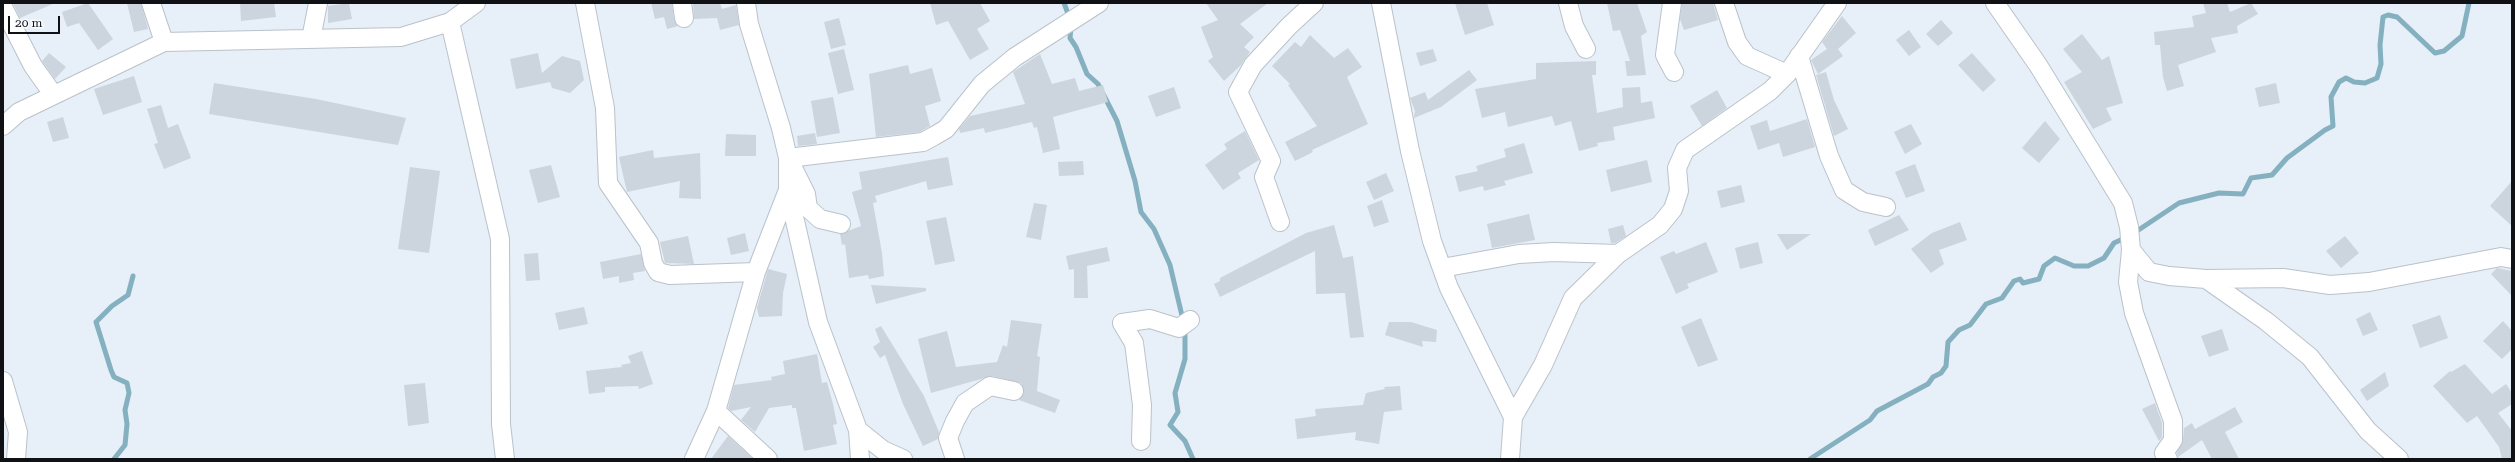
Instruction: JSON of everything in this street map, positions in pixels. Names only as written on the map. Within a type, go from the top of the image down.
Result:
[{"type":"street","points":[[151,3],[164,42]]},
{"type":"street","points":[[311,39],[318,3]]},
{"type":"street","points":[[3,126],[19,112],[53,94],[164,42],[401,37],[450,22],[476,3]]},
{"type":"street","points":[[585,3],[605,108],[608,183],[649,243],[653,263],[658,272],[670,275],[756,272]]},
{"type":"street","points":[[746,3],[749,24],[781,128],[788,158],[788,190],[818,322],[858,430],[860,459]]},
{"type":"street","points":[[788,158],[923,142],[946,129],[982,84],[1015,57],[1071,23],[1099,3]]},
{"type":"street","points":[[1280,222],[1264,177],[1271,161],[1238,92],[1252,65],[1289,26],[1314,3]]},
{"type":"street","points":[[1381,3],[1410,151],[1432,241],[1442,268],[1477,346],[1513,417]]},
{"type":"street","points":[[1568,3],[1574,26],[1586,49]]},
{"type":"street","points":[[1672,3],[1665,55],[1674,72]]},
{"type":"street","points":[[1724,3],[1737,42],[1747,56],[1784,77],[1808,87]]},
{"type":"street","points":[[1510,459],[1513,417],[1544,365],[1573,298],[1618,254],[1660,225],[1673,210],[1678,191],[1677,168],[1685,150],[1770,91],[1784,77],[1837,3]]},
{"type":"street","points":[[1995,3],[2038,65],[2123,203],[2131,239],[2149,272],[2170,276],[2206,279],[2283,278],[2330,285],[2369,282],[2501,257],[2512,259]]},
{"type":"street","points":[[3,7],[33,66],[53,94]]},
{"type":"street","points":[[450,22],[500,239],[501,424],[505,459]]},
{"type":"street","points":[[1799,56],[1829,156],[1844,190],[1863,202],[1886,207]]},
{"type":"street","points":[[788,158],[806,194],[808,208],[820,219],[841,224]]},
{"type":"street","points":[[694,459],[716,411],[756,272],[788,190]]},
{"type":"street","points":[[2131,239],[2128,282],[2134,313],[2173,421],[2173,440],[2164,453],[2168,459]]},
{"type":"street","points":[[1442,268],[1519,254],[1554,252],[1618,254]]},
{"type":"street","points":[[2206,279],[2266,321],[2310,357],[2368,431],[2399,459]]},
{"type":"street","points":[[1141,441],[1142,405],[1134,343],[1122,323],[1150,319],[1184,324]]},
{"type":"street","points":[[3,381],[18,432],[16,459]]},
{"type":"street","points":[[955,459],[948,438],[965,403],[990,386],[1014,391]]},
{"type":"street","points":[[716,411],[768,459]]},
{"type":"street","points":[[858,430],[884,450],[903,459]]},
{"type":"building","points":[[13,3],[55,3],[20,18]]},
{"type":"building","points":[[88,3],[113,39],[98,50],[79,23],[67,27],[62,12]]},
{"type":"building","points":[[127,3],[141,3],[148,29],[134,32]]},
{"type":"building","points":[[240,3],[274,3],[276,17],[241,21]]},
{"type":"building","points":[[349,3],[352,19],[328,23],[328,6]]},
{"type":"building","points":[[651,3],[672,3],[674,19],[678,26],[667,29],[664,17],[655,19]]},
{"type":"building","points":[[693,3],[720,3],[722,9],[736,5],[739,25],[720,30],[717,18],[694,19]]},
{"type":"building","points":[[930,3],[980,3],[990,21],[977,29],[989,49],[970,60],[948,21],[936,25]]},
{"type":"building","points":[[1206,3],[1268,3],[1240,24],[1254,37],[1244,47],[1250,52],[1241,65],[1224,81],[1208,61],[1213,57],[1201,27],[1218,20]]},
{"type":"building","points":[[1455,3],[1487,3],[1494,25],[1465,35]]},
{"type":"building","points":[[1607,3],[1637,3],[1647,32],[1641,36],[1646,75],[1627,76],[1625,61],[1630,61],[1620,30],[1613,31]]},
{"type":"building","points":[[1682,3],[1713,3],[1718,20],[1684,30],[1680,19]]},
{"type":"building","points":[[2203,3],[2227,3],[2230,12],[2251,3],[2258,14],[2237,26],[2238,33],[2211,38],[2216,52],[2178,65],[2184,86],[2167,91],[2163,77],[2160,45],[2155,45],[2154,32],[2194,27],[2192,16],[2206,13]]},
{"type":"building","points":[[1842,16],[1856,33],[1838,49],[1843,56],[1818,74],[1811,60],[1827,49],[1822,42]]},
{"type":"building","points":[[839,18],[846,45],[831,49],[824,22]]},
{"type":"building","points":[[1941,20],[1953,33],[1938,46],[1926,34]]},
{"type":"building","points":[[1909,30],[1921,47],[1909,56],[1896,40]]},
{"type":"building","points":[[2082,34],[2102,60],[2109,56],[2123,103],[2106,108],[2112,120],[2093,129],[2064,82],[2082,72],[2063,49]]},
{"type":"building","points":[[1310,35],[1334,58],[1348,48],[1362,67],[1347,77],[1368,124],[1312,150],[1313,152],[1295,161],[1285,142],[1317,126],[1288,85],[1290,84],[1272,66],[1295,42],[1301,47]]},
{"type":"building","points":[[844,49],[854,90],[838,94],[828,53]]},
{"type":"building","points":[[1433,49],[1437,61],[1420,66],[1416,53]]},
{"type":"building","points":[[49,53],[66,67],[55,79],[42,61]]},
{"type":"building","points":[[538,53],[542,73],[562,56],[580,61],[584,80],[570,93],[552,88],[550,82],[516,89],[510,59]]},
{"type":"building","points":[[1972,53],[1996,80],[1983,92],[1958,65]]},
{"type":"building","points":[[1040,54],[1052,84],[1075,78],[1079,91],[1103,85],[1108,102],[1053,117],[1060,149],[1043,153],[1037,127],[1034,128],[1032,122],[985,133],[984,128],[960,133],[959,129],[970,116],[1025,104],[1013,72]]},
{"type":"building","points":[[1596,61],[1596,75],[1592,75],[1597,113],[1623,107],[1622,88],[1640,87],[1641,103],[1652,101],[1655,118],[1613,127],[1615,140],[1597,143],[1598,146],[1579,151],[1571,121],[1555,126],[1552,116],[1508,127],[1505,112],[1482,118],[1475,89],[1536,79],[1536,63]]},
{"type":"building","points":[[908,65],[910,74],[932,68],[941,101],[925,106],[930,126],[920,132],[876,137],[869,74]]},
{"type":"building","points":[[1469,70],[1477,80],[1441,107],[1414,118],[1415,111],[1410,98],[1425,92],[1428,100]]},
{"type":"building","points":[[1826,72],[1834,100],[1848,129],[1834,136],[1816,75]]},
{"type":"building","points":[[134,76],[142,102],[103,115],[94,89]]},
{"type":"building","points":[[214,83],[316,99],[406,118],[398,145],[209,114]]},
{"type":"building","points":[[2276,83],[2280,103],[2259,107],[2255,88]]},
{"type":"building","points":[[1174,87],[1181,108],[1156,117],[1148,96]]},
{"type":"building","points":[[1717,90],[1727,108],[1702,126],[1690,106]]},
{"type":"building","points":[[833,97],[840,133],[817,137],[811,101]]},
{"type":"building","points":[[161,105],[168,128],[178,124],[191,158],[164,169],[154,144],[158,143],[147,109]]},
{"type":"building","points":[[63,117],[69,138],[53,142],[47,122]]},
{"type":"building","points":[[1807,119],[1815,147],[1783,157],[1779,143],[1758,150],[1750,126],[1767,120],[1770,131]]},
{"type":"building","points":[[2045,121],[2060,139],[2039,163],[2022,148]]},
{"type":"building","points":[[1911,124],[1922,144],[1905,154],[1894,132]]},
{"type":"building","points":[[1245,131],[1259,160],[1238,173],[1241,178],[1223,190],[1205,165],[1227,149],[1224,144]]},
{"type":"building","points":[[815,133],[817,144],[798,146],[797,136]]},
{"type":"building","points":[[726,134],[756,135],[756,156],[725,156]]},
{"type":"building","points":[[1524,143],[1533,173],[1504,181],[1506,185],[1484,191],[1483,186],[1459,192],[1455,176],[1478,171],[1476,166],[1506,157],[1504,149]]},
{"type":"building","points":[[653,150],[654,158],[700,153],[701,199],[679,198],[680,181],[627,192],[619,157]]},
{"type":"building","points":[[948,157],[953,185],[928,190],[926,181],[875,196],[877,202],[873,203],[882,253],[884,276],[869,279],[868,275],[849,278],[845,244],[842,245],[840,234],[861,226],[852,192],[862,189],[859,172]]},
{"type":"building","points":[[1647,160],[1652,182],[1611,192],[1606,170]]},
{"type":"building","points":[[1083,161],[1084,175],[1059,176],[1058,162]]},
{"type":"building","points":[[1915,164],[1925,191],[1906,198],[1895,172]]},
{"type":"building","points":[[551,165],[560,197],[538,203],[529,170]]},
{"type":"building","points":[[410,167],[440,171],[429,253],[398,249]]},
{"type":"building","points":[[1386,173],[1394,191],[1374,200],[1366,182]]},
{"type":"building","points":[[2512,181],[2512,226],[2490,206]]},
{"type":"building","points":[[1741,185],[1745,202],[1721,208],[1717,191]]},
{"type":"building","points":[[1382,200],[1389,222],[1374,227],[1367,206]]},
{"type":"building","points":[[1034,203],[1047,205],[1041,240],[1026,237]]},
{"type":"building","points":[[1529,214],[1535,240],[1492,248],[1487,224]]},
{"type":"building","points":[[1899,215],[1909,230],[1875,246],[1868,230]]},
{"type":"building","points":[[946,217],[955,261],[935,265],[926,221]]},
{"type":"building","points":[[1960,222],[1967,240],[1939,250],[1944,264],[1931,273],[1911,249],[1932,233]]},
{"type":"building","points":[[1334,225],[1343,258],[1353,256],[1364,337],[1350,338],[1345,293],[1316,294],[1315,251],[1220,297],[1214,284],[1220,281],[1220,278],[1306,233]]},
{"type":"building","points":[[1623,225],[1626,236],[1615,243],[1611,243],[1608,229]]},
{"type":"building","points":[[745,233],[749,251],[731,255],[727,238]]},
{"type":"building","points":[[1777,234],[1811,234],[1787,250]]},
{"type":"building","points":[[688,236],[694,264],[665,263],[660,242]]},
{"type":"building","points":[[2345,236],[2359,253],[2341,268],[2326,251]]},
{"type":"building","points":[[1706,242],[1718,272],[1687,284],[1689,288],[1676,294],[1660,257],[1674,251],[1676,254]]},
{"type":"building","points":[[1758,242],[1763,263],[1740,269],[1735,248]]},
{"type":"building","points":[[1107,247],[1110,261],[1087,266],[1088,298],[1074,298],[1074,269],[1069,270],[1066,256]]},
{"type":"building","points":[[538,253],[540,280],[526,281],[524,254]]},
{"type":"building","points":[[641,254],[645,271],[633,273],[634,280],[619,283],[619,276],[603,279],[600,262]]},
{"type":"building","points":[[2497,268],[2512,271],[2512,296],[2491,274]]},
{"type":"building","points":[[768,269],[787,274],[783,293],[782,316],[759,317],[757,308]]},
{"type":"building","points":[[871,285],[926,288],[926,291],[876,304]]},
{"type":"building","points":[[584,307],[588,324],[559,330],[555,313]]},
{"type":"building","points":[[2370,312],[2378,330],[2363,336],[2356,319]]},
{"type":"building","points":[[2440,315],[2448,338],[2420,348],[2412,325]]},
{"type":"building","points":[[1701,318],[1718,360],[1698,367],[1681,327]]},
{"type":"building","points":[[1011,320],[1042,324],[1037,356],[1040,357],[1037,391],[1060,400],[1055,413],[1019,400],[1024,393],[1021,383],[992,376],[931,393],[918,339],[947,331],[956,367],[997,362],[1003,345],[1007,347]]},
{"type":"building","points":[[2503,321],[2512,331],[2512,349],[2502,359],[2483,341]]},
{"type":"building","points":[[1389,322],[1411,322],[1437,330],[1436,342],[1422,341],[1423,347],[1385,335]]},
{"type":"building","points":[[881,326],[924,396],[939,432],[938,439],[923,446],[903,404],[885,355],[880,358],[873,347],[880,342],[875,329]]},
{"type":"building","points":[[2222,329],[2229,350],[2209,357],[2201,336]]},
{"type":"building","points":[[642,351],[653,384],[639,389],[638,386],[605,387],[605,392],[589,394],[586,371],[622,367],[621,365],[631,363],[628,356]]},
{"type":"building","points":[[817,354],[822,383],[827,382],[833,404],[837,424],[833,425],[837,444],[804,451],[796,408],[792,408],[792,405],[769,408],[755,432],[741,420],[751,407],[731,411],[728,408],[734,385],[772,380],[771,377],[785,374],[783,361]]},
{"type":"building","points":[[2465,364],[2492,394],[2506,384],[2512,393],[2512,404],[2498,413],[2512,431],[2512,459],[2502,459],[2499,447],[2477,416],[2467,423],[2433,386],[2450,371],[2451,372]]},
{"type":"building","points":[[2385,372],[2389,386],[2367,401],[2360,390]]},
{"type":"building","points":[[425,383],[429,423],[408,426],[404,385]]},
{"type":"building","points":[[1400,386],[1402,410],[1384,412],[1379,444],[1355,440],[1356,432],[1297,439],[1295,419],[1316,416],[1315,409],[1363,405],[1366,393],[1385,389],[1384,387]]},
{"type":"building","points":[[2155,403],[2162,423],[2162,437],[2159,441],[2142,409]]},
{"type":"building","points":[[2235,407],[2243,422],[2225,432],[2239,459],[2212,459],[2202,440],[2178,457],[2177,453],[2183,440],[2184,428],[2192,423],[2195,429]]},
{"type":"building","points":[[728,436],[753,459],[711,459]]},
{"type":"waterway","points":[[1064,3],[1070,19]]},
{"type":"waterway","points":[[2134,233],[2179,203],[2219,193],[2243,194],[2251,178],[2272,175],[2287,158],[2325,130],[2333,126],[2331,97],[2339,82],[2346,78],[2354,82],[2365,83],[2377,78],[2381,64],[2380,45],[2383,17],[2388,15],[2397,17],[2435,53],[2444,51],[2462,36],[2469,3]]},
{"type":"waterway","points":[[1071,27],[1070,38],[1076,47],[1087,74],[1098,84],[1117,121],[1135,181],[1141,212],[1154,229],[1170,265],[1183,320]]},
{"type":"waterway","points":[[1810,459],[1870,420],[1877,411],[1928,384],[1933,377],[1941,373],[1946,366],[1948,342],[1959,330],[1970,325],[1986,304],[2002,298],[2014,281],[2020,279],[2023,283],[2039,279],[2044,266],[2055,258],[2074,266],[2088,266],[2104,258],[2114,243],[2127,237]]},
{"type":"waterway","points":[[114,459],[125,445],[127,424],[125,410],[129,393],[127,383],[114,377],[96,322],[112,306],[128,295],[133,276]]},
{"type":"waterway","points":[[1185,328],[1185,359],[1175,393],[1178,412],[1170,425],[1185,441],[1193,459]]}]
